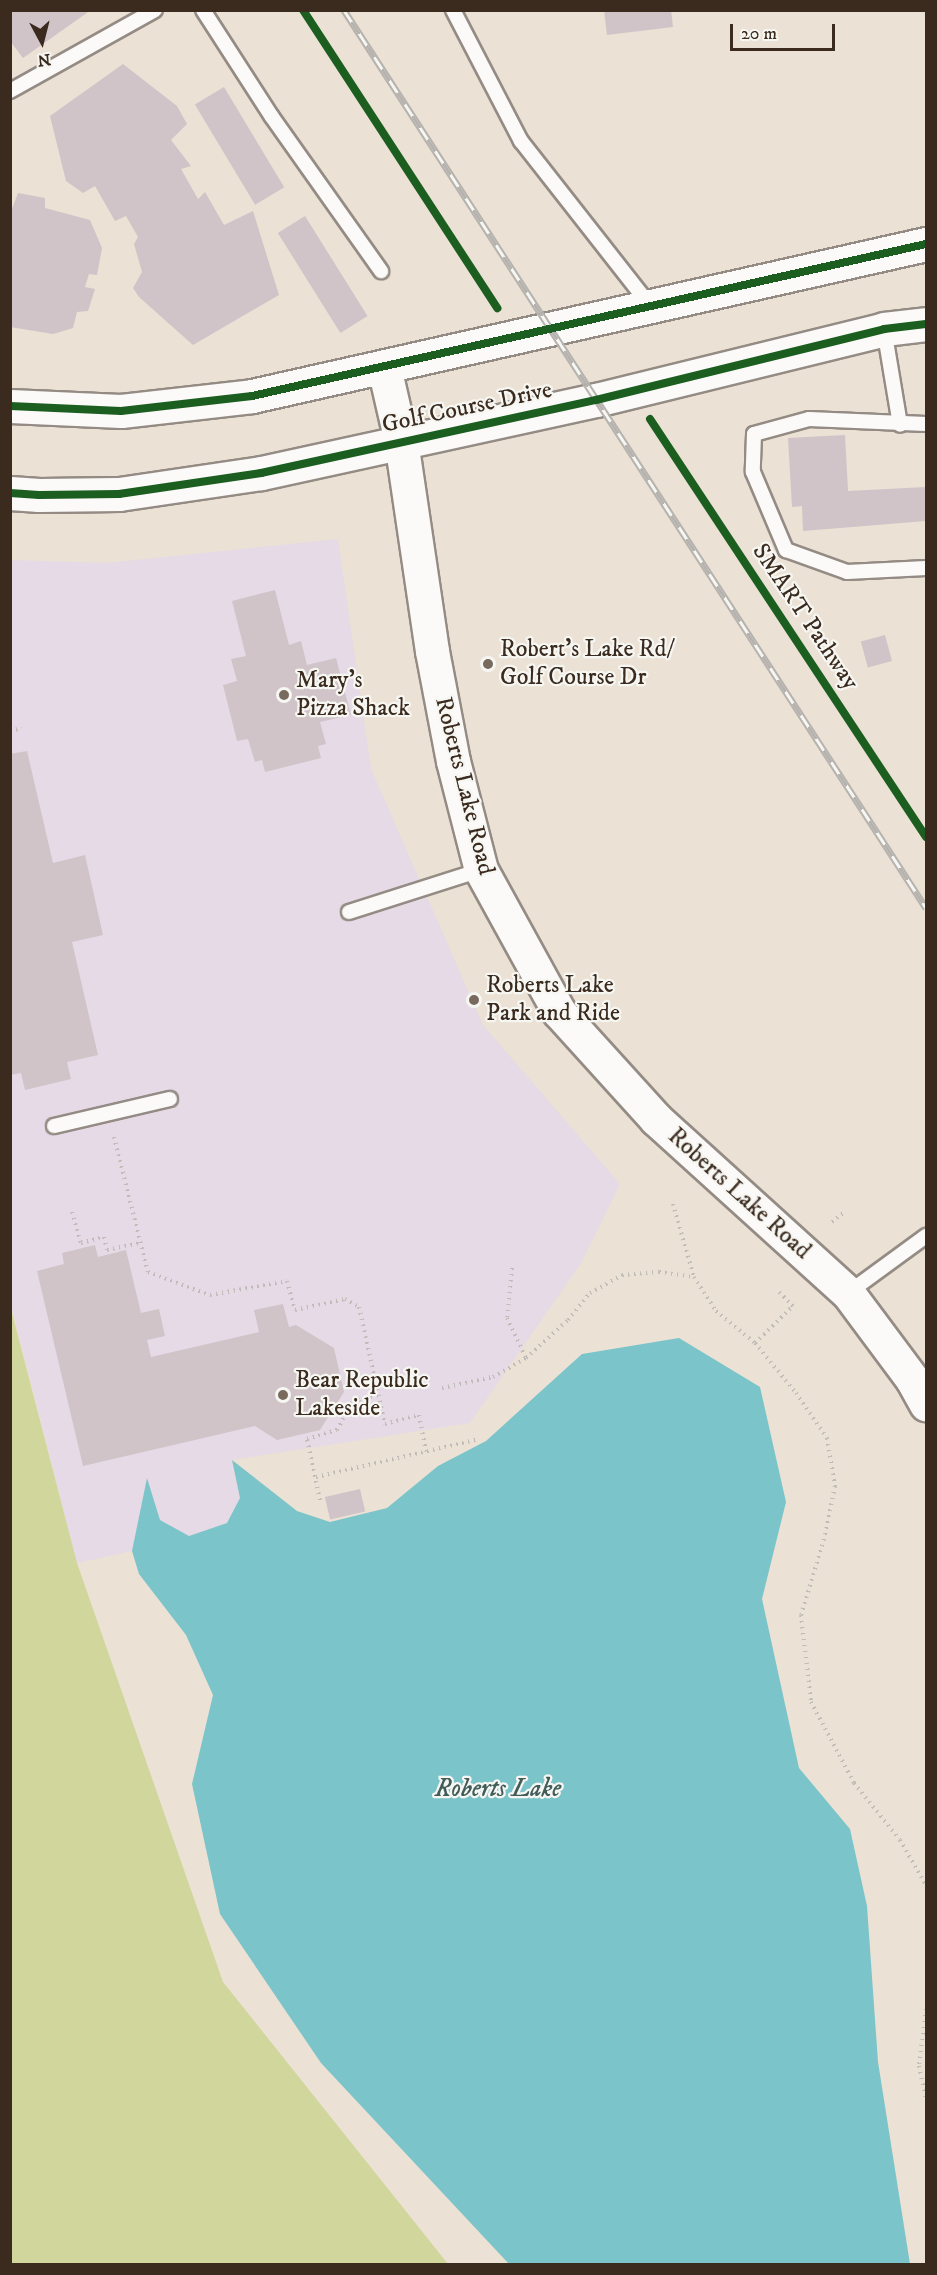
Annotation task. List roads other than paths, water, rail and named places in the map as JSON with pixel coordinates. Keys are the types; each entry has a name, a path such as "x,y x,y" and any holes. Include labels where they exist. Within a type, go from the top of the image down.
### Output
{"street":[{"path":"10,406 121,411 252,396 649,304 927,244"},
{"name":"Golf Course Drive","path":"10,493 119,494 261,473 401,441 468,430 885,329 927,324"},
{"name":"Roberts Lake Road","path":"384,367 401,441 432,651 453,761 481,870 559,1012 656,1119 848,1293 912,1379 927,1404"}],"lane":[{"path":"10,91 155,10"},
{"path":"203,10 272,117 381,271"},
{"path":"453,10 521,141 649,304"},
{"path":"885,329 900,425"},
{"path":"927,424 900,425 809,419 754,434 753,472 786,550 848,572 927,568"},
{"path":"349,912 481,870"},
{"path":"54,1126 170,1099"},
{"path":"848,1293 927,1236"}],"water":[{"name":"Roberts Lake","path":"679,1338 760,1387 786,1502 762,1599 799,1768 850,1829 867,1906 878,2062 910,2264 509,2264 321,2063 220,1914 192,1784 213,1695 186,1635 139,1574 132,1551 147,1478 160,1520 189,1536 227,1523 240,1498 232,1460 297,1511 330,1522 387,1508 438,1466 486,1441 582,1354"}],"railway":[{"path":"344,10 926,908"}],"place":[{"name":"Robert's Lake Rd/ Golf Course Dr","path":"488,664"},
{"name":"Mary's Pizza Shack","path":"284,695"},
{"name":"Roberts Lake Park and Ride","path":"474,1000"},
{"name":"Bear Republic Lakeside","path":"283,1395"}]}
